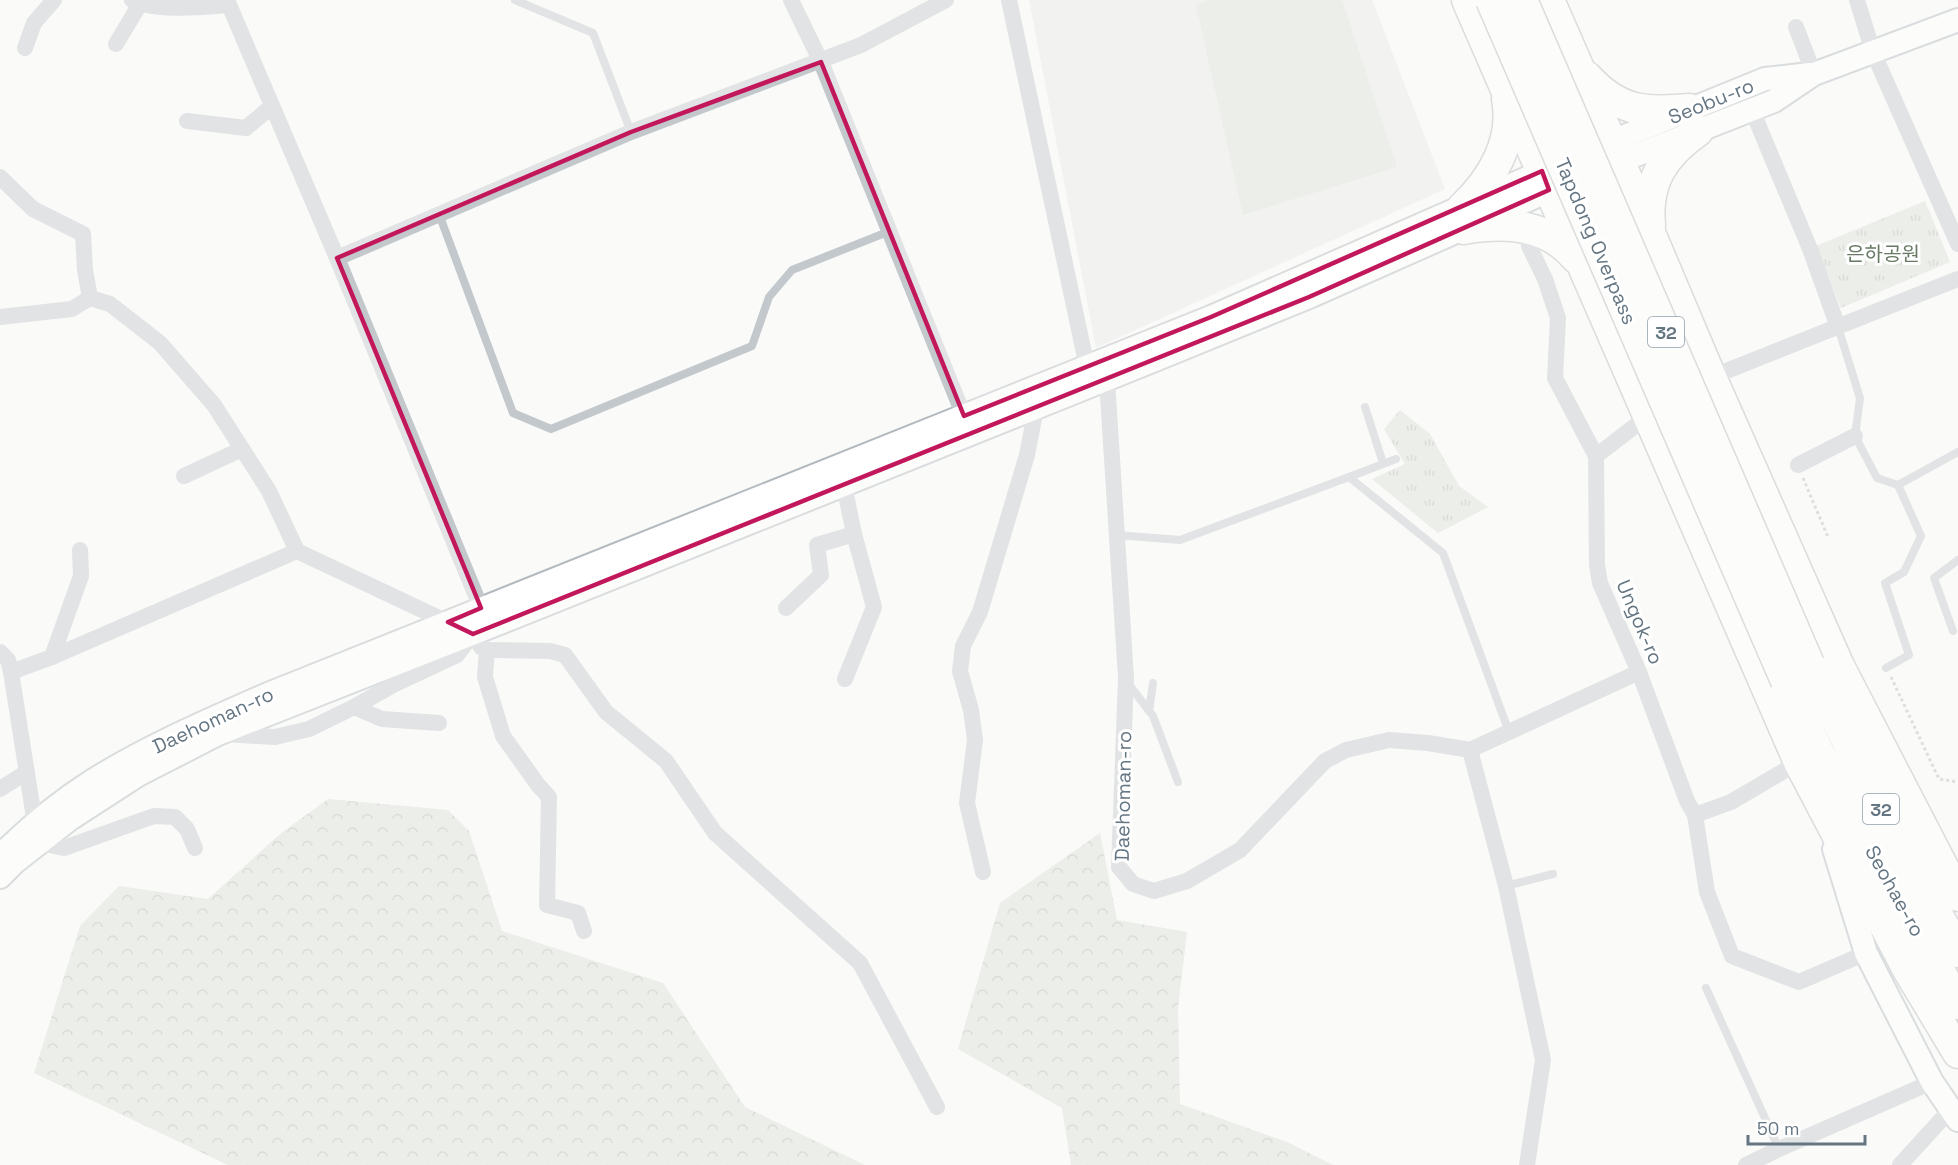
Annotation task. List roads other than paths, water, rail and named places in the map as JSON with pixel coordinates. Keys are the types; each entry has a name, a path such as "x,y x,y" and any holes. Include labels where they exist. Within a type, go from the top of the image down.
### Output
{"highway":[{"path":"1467,0 1799,762 1908,970 1958,1053"},
{"name":"Tapdong Overpass","path":"1491,0 1798,672"},
{"name":"Tapdong Overpass","path":"1522,0 1798,672"},
{"path":"1549,0 1616,151 1711,377 1839,666 1958,896"},
{"path":"1577,63 1585,76 1605,95 1629,108 1694,120 1664,161 1654,181 1649,204 1650,234"},
{"path":"1504,85 1509,111 1504,147 1488,179 1463,218 1541,231 1562,244 1576,259 1589,280"},
{"name":"Seohae-ro","path":"1798,672 1888,824 1958,952"},
{"name":"Seohae-ro","path":"1798,672 1818,751 1958,1004"}],"main road":[{"name":"Seobu-ro","path":"1694,120 1752,110 1774,101 1814,74 1958,20"},
{"name":"Seobu-ro","path":"1463,218 1545,181 1694,120 1765,79 1814,74"},
{"path":"480,644 844,485 1087,367 1463,218"},
{"path":"968,425 1036,408 1309,297 1463,218"},
{"name":"Daehoman-ro","path":"0,877 37,834 92,781 169,738 268,693 481,608 968,425"},
{"name":"Daehoman-ro","path":"0,856 37,834 70,819 138,775 218,734 480,644"},
{"path":"1817,796 1866,953 1932,1082 1954,1115"}],"street":[{"path":"25,48 34,23 54,0"},
{"path":"791,0 821,62 968,425"},
{"path":"337,258 632,132 821,62 861,45 946,0"},
{"path":"1009,0 1087,367"},
{"path":"1857,0 1873,52 1958,244"},
{"path":"117,44 136,2 189,8 228,3 337,258 481,608"},
{"path":"1796,27 1814,74"},
{"path":"187,121 246,128 271,107"},
{"path":"1752,110 1810,249 1838,327"},
{"path":"0,177 33,209 82,234 90,298"},
{"name":"Ungok-ro","path":"1527,227 1529,246 1545,279 1558,318 1556,378 1596,456 1597,565 1600,583 1639,672 1695,815 1707,892 1732,956 1799,982 1866,953"},
{"path":"1711,377 1958,279"},
{"path":"0,317 72,309 90,298 111,304 160,343 214,405 269,491 297,550 52,657 10,672"},
{"name":"Daehoman-ro","path":"1107,380 1126,681 1119,867 1133,884 1154,891 1186,881 1240,850 1324,761 1346,750 1389,740 1428,743 1470,750"},
{"path":"983,872 967,802 975,740 971,710 960,671 963,646 980,612 1027,455 1036,408"},
{"path":"1596,456 1648,416"},
{"path":"1798,465 1855,436"},
{"path":"184,476 242,449"},
{"path":"844,485 854,534 874,607 845,680"},
{"path":"786,608 821,575 817,545 854,534"},
{"path":"52,657 81,576 80,550"},
{"name":"Daehoman-ro","path":"297,550 448,622 480,644 550,651 565,656 606,712 666,761 715,833 860,963 938,1107"},
{"path":"480,644 485,678 503,736 549,797 547,905 578,913 584,932"},
{"name":"Daehoman-ro","path":"218,734 275,737 309,729 393,685 480,644"},
{"path":"0,652 8,660 37,834 64,848 154,816 176,817 187,829 195,848"},
{"path":"1527,1165 1543,1060 1506,886 1470,750 1639,672"},
{"path":"354,707 382,719 439,723"},
{"path":"1695,815 1731,802 1799,762"},
{"path":"0,789 27,771"},
{"path":"1746,1165 1932,1082"},
{"path":"1900,1165 1954,1115"}],"lane":[{"path":"515,0 593,33 632,132"},
{"path":"439,214 513,413 551,429 752,346 769,297 792,270 890,231"},
{"path":"1838,327 1860,398 1855,436 1877,478 1898,485 1958,452"},
{"path":"1365,407 1383,464"},
{"path":"1116,535 1180,540 1396,459"},
{"path":"1349,477 1443,552 1509,732"},
{"path":"1886,668 1909,655 1885,583 1904,572 1921,536 1898,485"},
{"path":"1953,631 1934,578 1958,560"},
{"path":"1126,681 1149,711 1178,782"},
{"path":"1149,711 1153,683"},
{"path":"1506,886 1552,874"},
{"path":"1706,988 1779,1149"}],"park label":[{"name":"은하공원","path":"1883,254"}]}
